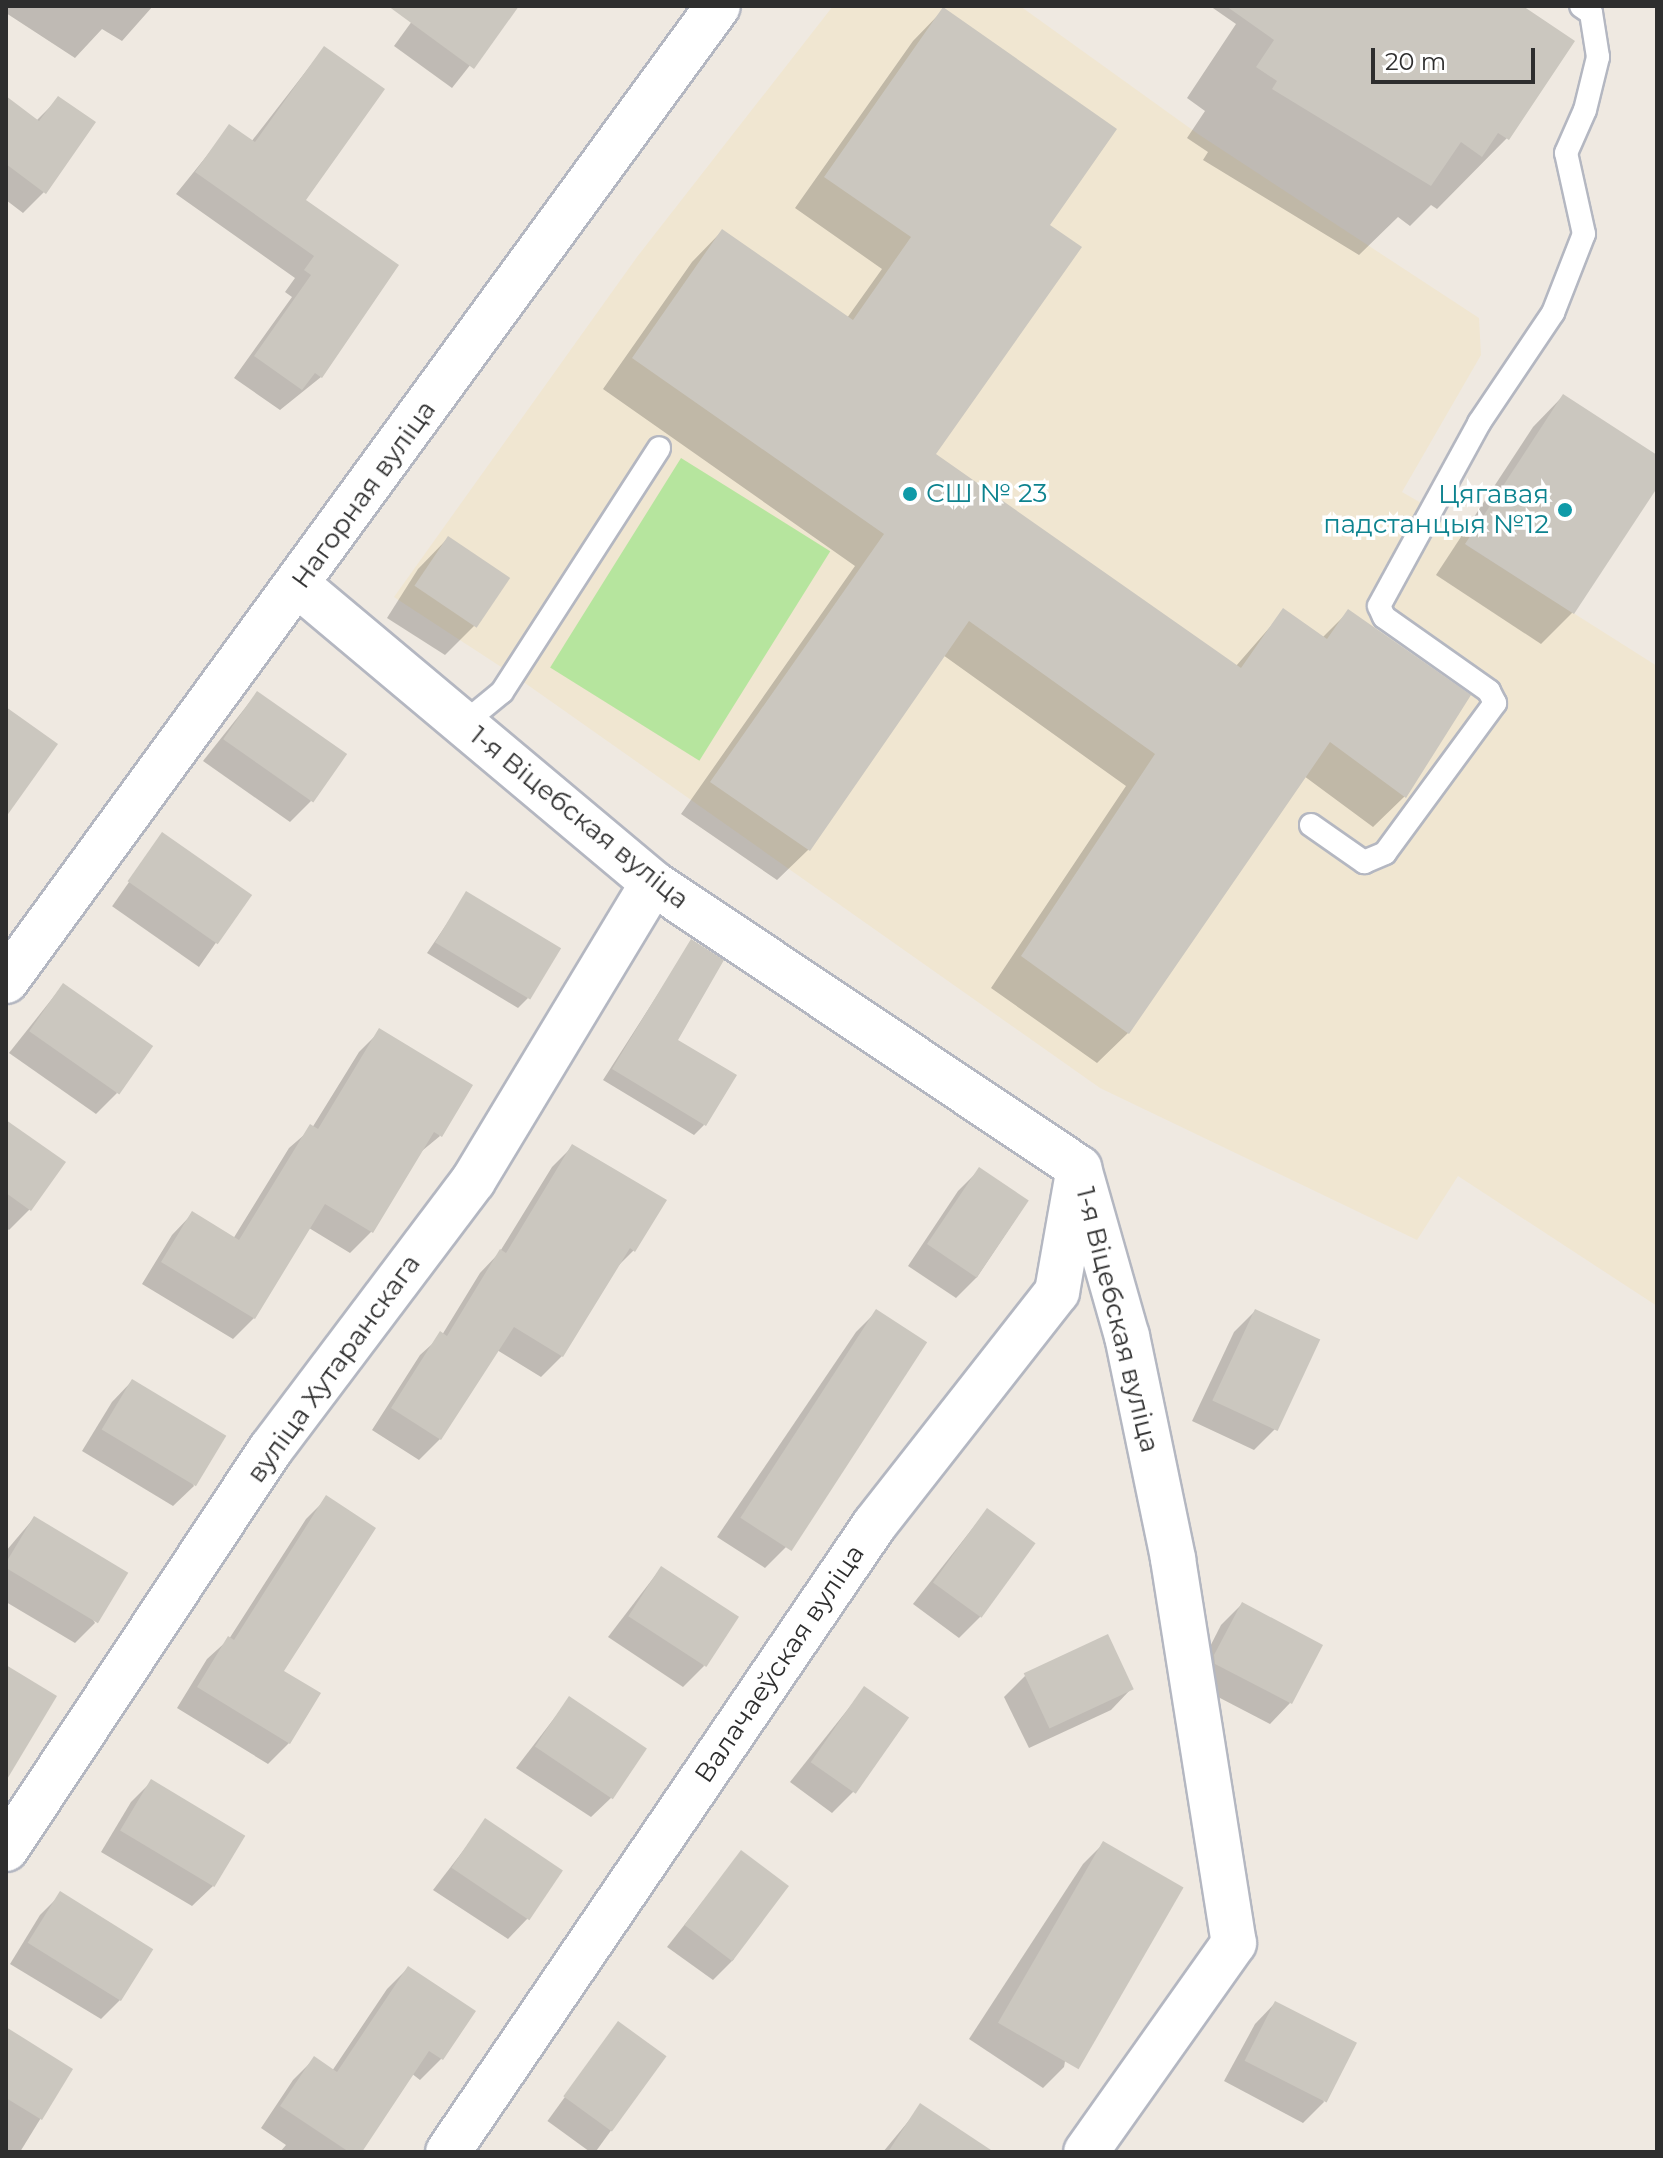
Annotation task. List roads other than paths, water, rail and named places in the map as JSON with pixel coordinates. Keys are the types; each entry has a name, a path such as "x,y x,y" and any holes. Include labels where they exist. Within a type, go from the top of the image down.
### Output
{"street":[{"name":"Нагорная вуліца","path":"6,981 150,779 299,586 718,6"},
{"name":"1-я Віцебская вуліца","path":"299,586 653,883 1079,1168 1127,1336 1173,1559 1234,1943 1086,2152"},
{"name":"вуліца Хутаранскага","path":"6,1849 271,1449 473,1181 653,883"},
{"name":"Валачаеўская вуліца","path":"448,2152 875,1524 1057,1292 1079,1168"}],"lane":[{"path":"1311,825 1364,862 1385,853 1495,703 1489,691 1384,617 1379,606 1479,423 1553,313 1584,234 1566,153 1585,110 1598,57 1591,13 1581,6"},
{"path":"463,724 502,692 659,448"}],"place":[{"name":"СШ № 23","path":"910,494"},
{"name":"Цягавая падстанцыя №12","path":"1565,510"}]}
